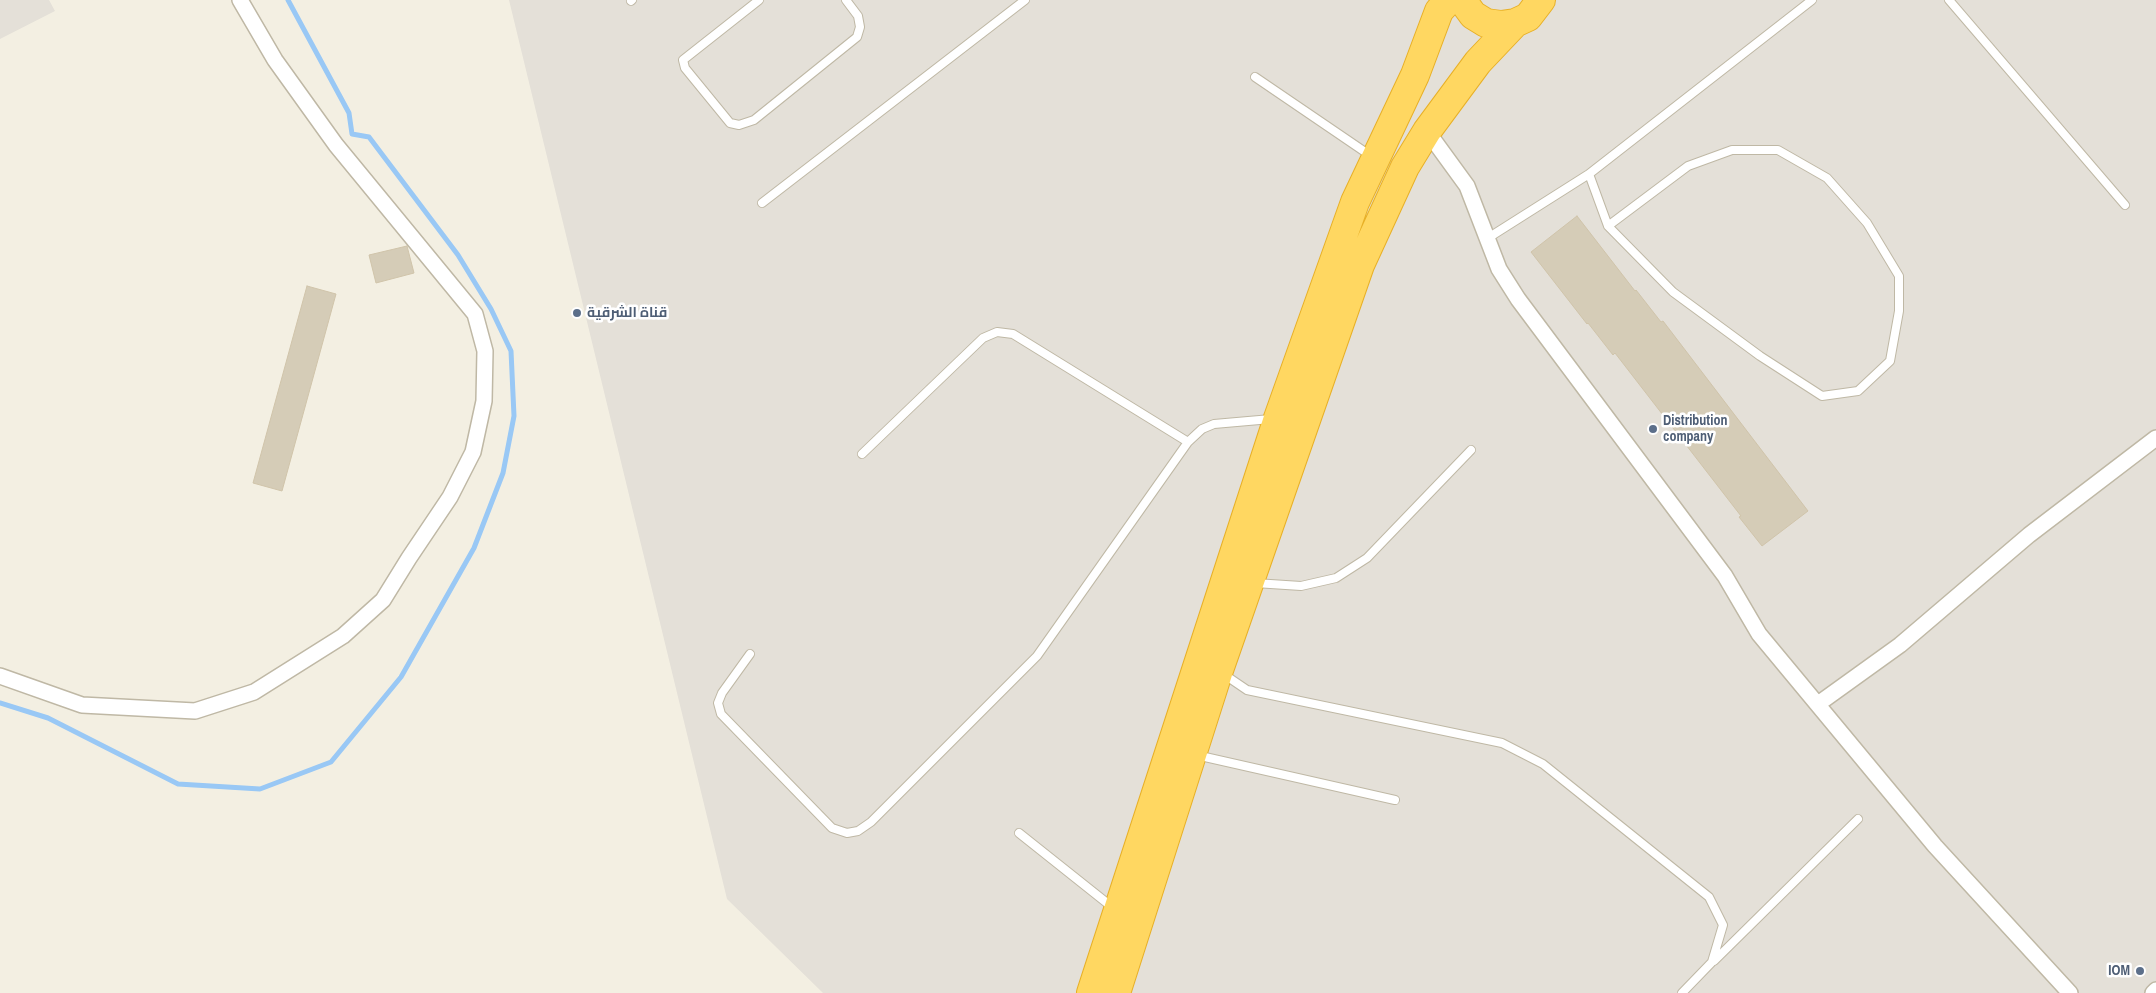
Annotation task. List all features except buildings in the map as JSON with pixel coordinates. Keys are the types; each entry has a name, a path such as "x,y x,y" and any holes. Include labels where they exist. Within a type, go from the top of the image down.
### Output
{"highway":[{"path":"1091,993 1278,418 1355,202 1377,160 1415,75 1439,11 1449,0"},
{"path":"1462,0 1473,15 1486,23 1500,25 1515,23 1528,17 1542,0"},
{"path":"1116,993 1248,582 1360,265 1405,167 1427,130 1478,62 1515,23"}],"street":[{"path":"0,676 82,705 195,711 254,692 343,636 383,600 450,497 473,452 484,401 485,351 475,314 336,145 275,60 240,0"},
{"path":"1427,130 1467,186 1499,269 1518,299 1725,576 1759,634 1935,846 2070,993"},
{"path":"1818,704 1900,645 2029,535 2156,438"}],"lane":[{"path":"759,0 683,60 684,68 730,123 739,125 754,120 857,37 860,27 858,16 846,0"},
{"path":"762,203 1025,0"},
{"path":"1488,238 1589,174 1812,0"},
{"path":"1949,0 2125,205"},
{"path":"1255,77 1377,160"},
{"path":"1589,174 1608,226 1673,292 1760,356 1822,396 1858,391 1890,361 1899,311 1899,276 1867,223 1826,178 1778,150 1732,150 1688,166 1608,226"},
{"path":"862,454 983,338 997,332 1012,334 1188,442"},
{"path":"750,654 722,693 718,703 721,714 832,828 847,833 858,831 871,822 1037,656 1188,442 1202,429 1214,424 1278,418"},
{"path":"1248,582 1301,586 1336,578 1367,558 1471,450"},
{"path":"1219,670 1247,690 1502,743 1543,764 1709,898 1723,925 1712,962"},
{"path":"1192,754 1395,800"},
{"path":"1682,993 1858,819"},
{"path":"1019,833 1118,912"}],"shaded area":[{"path":"0,0 49,0 55,11 0,39"},
{"path":"509,0 2156,0 2156,993 823,993 727,899"}],"waterway":[{"path":"0,703 48,718 178,784 260,789 331,762 401,677 474,548 503,473 514,416 511,351 491,309 458,255 369,137 352,134 349,113 288,0"}],"place":[{"name":"قناة الشرقية","path":"577,313"},
{"name":"Distribution company","path":"1653,429"},
{"name":"IOM","path":"2140,971"}]}
